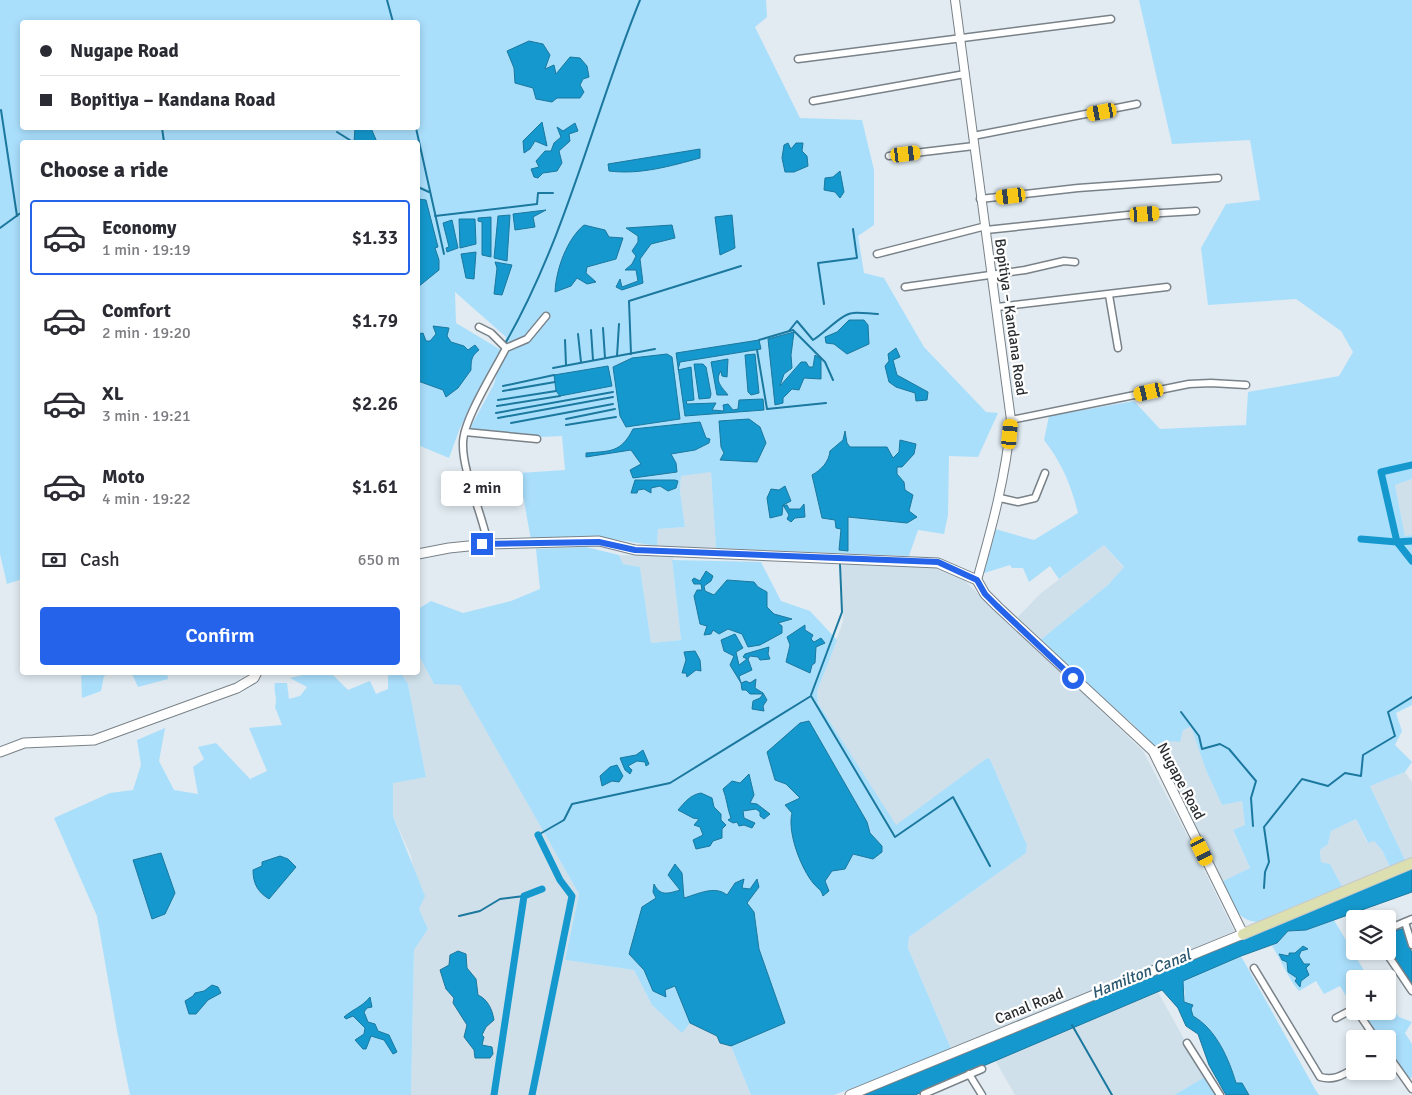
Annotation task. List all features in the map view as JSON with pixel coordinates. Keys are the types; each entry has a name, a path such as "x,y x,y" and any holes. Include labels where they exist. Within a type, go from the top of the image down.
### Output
{"main road":[{"path":"420,554 488,544 599,542 635,550 938,562 977,580"},
{"name":"Nugape Road","path":"977,580 985,594 997,606 1153,750 1243,934"},
{"path":"0,752 24,743 94,740 237,688 254,678 256,675"},
{"name":"Canal Road","path":"850,1095 1412,863"}],"street":[{"name":"Bopitiya – Kandana Road","path":"955,0 980,199 986,228 1011,420 1007,462 1000,498 977,580"},
{"path":"798,59 1111,20"},
{"path":"813,101 965,74"},
{"path":"973,136 1137,104"},
{"path":"889,156 974,146"},
{"path":"980,199 1078,188 1218,178"},
{"path":"877,254 986,228 1196,211"},
{"path":"904,287 992,273 1025,270 1064,261 1075,262"},
{"path":"997,307 1167,287"},
{"path":"1109,295 1118,348"},
{"path":"488,544 462,441 506,348 527,340 546,316"},
{"path":"479,327 491,333 506,348"},
{"path":"1011,420 1189,384 1246,385"},
{"path":"465,432 538,439"},
{"path":"1000,498 1018,502 1035,498 1045,473"},
{"path":"1396,926 1412,919"},
{"path":"1405,922 1412,946"},
{"path":"1391,960 1412,991"},
{"path":"1254,968 1320,1077 1328,1080 1346,1073"},
{"path":"1336,1018 1346,1014"},
{"path":"1187,1043 1220,1095"},
{"path":"1396,1066 1412,1089"},
{"path":"924,1094 982,1069"},
{"path":"969,1074 982,1095"}],"shaded area":[{"path":"0,0 766,0 767,17 755,27 800,118 862,120 874,170 874,225 858,236 864,273 884,278 924,347 986,412 998,413 978,457 949,456 948,515 944,534 918,530 909,556 716,548 711,472 681,476 680,491 685,527 658,529 657,546 606,538 531,540 519,473 565,470 562,436 541,437 469,430 494,384 506,337 455,292 456,323 501,350 460,428 449,458 420,446 420,140 20,140 20,580 7,584 0,554"},
{"path":"1139,0 1412,0 1412,479 1395,485 1405,536 1412,535 1412,705 1396,713 1402,731 1395,745 1412,762 1405,772 1370,786 1405,860 1390,867 1382,850 1374,841 1368,843 1356,819 1331,831 1328,844 1320,850 1321,862 1330,864 1343,888 1331,891 1259,922 1251,921 1239,914 1231,903 1221,882 1250,868 1233,830 1245,825 1242,801 1222,805 1206,770 1191,727 1183,730 1180,742 1168,741 1160,756 1135,726 1038,642 1109,584 1124,567 1104,545 1059,579 1050,566 1029,582 1023,568 1012,568 1010,565 981,574 995,529 1034,540 1078,513 1065,475 1056,457 1044,440 1049,416 1134,401 1160,429 1246,425 1248,392 1339,376 1353,352 1341,331 1296,299 1208,305 1201,248 1226,204 1260,200 1250,140 1172,144"},
{"path":"711,471 716,548 657,546 658,529 685,527 680,491 681,476"},
{"path":"1412,479 1412,535 1405,536 1395,485"},
{"path":"1104,545 1124,568 1109,584 1038,642 1016,619 1040,594"},
{"path":"586,547 619,555 623,564 640,567 651,643 681,640 672,560 761,562 781,601 810,611 837,640 817,691 818,703 896,825 987,758 990,759 1027,845 1026,853 909,937 908,948 952,1051 834,1095 751,1095 731,1046 785,1023 759,949 754,912 747,903 759,887 751,889 742,888 743,879 735,883 727,895 684,898 684,887 668,894 660,891 654,885 656,898 629,954 644,970 653,991 665,997 665,990 675,986 690,1023 682,1033 652,1005 634,970 565,960 579,894 460,685 434,684 420,658 420,608 431,601 463,613 511,601 540,589 536,549"},
{"path":"619,555 674,557 672,561 681,640 651,643 640,567 623,564"},
{"path":"843,564 926,564 964,580 1143,751 1234,931 952,1051 908,948 909,937 1026,853 1027,845 990,759 987,758 896,826 894,823 818,703 817,691 843,622 841,568"},
{"path":"420,658 434,684 460,684 579,894 565,960 634,970 652,1005 682,1032 690,1023 717,1036 720,1043 731,1046 751,1095 411,1095 414,950 428,929 419,909 411,856 393,816 393,782 426,777 408,684 402,675 420,675"},
{"path":"81,675 107,675 104,676 101,691 82,698"},
{"path":"131,675 167,675 168,679 138,687"},
{"path":"303,675 333,675 348,690 370,681 376,694 388,689 388,675 402,675 408,684 426,777 393,783 393,816 425,896 419,909 428,929 414,950 411,1095 130,1095 97,916 54,818 110,793 133,790 141,765 137,740 165,728 159,761 174,790 198,794 193,767 204,759 198,747 216,743 250,779 267,771 249,728 282,725 275,707 275,683 287,683 289,699 300,696 307,687 290,678","holes":["161,853 165,914 152,919 133,860"]},
{"path":"1191,727 1206,770 1222,805 1242,801 1245,825 1233,831 1250,868 1221,882 1160,756 1168,741 1174,740 1183,730"},
{"path":"1405,772 1412,782 1412,858 1405,860 1370,786"},
{"path":"1356,819 1367,843 1374,841 1382,850 1390,867 1343,888 1330,864 1321,862 1320,850 1328,844 1331,831"},
{"path":"1334,920 1346,940 1346,960 1358,960 1364,970 1346,970 1346,996 1340,986 1324,994 1316,981 1299,991 1291,980 1272,946 1288,931 1306,930"},
{"path":"1241,956 1319,1095 1249,1095 1242,1083 1236,1084 1230,1065 1215,1037 1193,1016 1191,1009 1184,1002 1185,993 1182,981"},
{"path":"1158,992 1205,1077 1174,1095 1015,1095 995,1060"},
{"path":"1396,1013 1399,1017 1412,1022 1405,1033 1412,1044 1412,1077 1409,1079 1396,1061 1396,1030 1374,1030 1367,1020 1396,1020"},
{"path":"1205,1077 1216,1095 1174,1095"}],"water":[{"path":"529,41 543,44 550,55 545,69 554,65 556,74 570,57 580,58 587,66 589,77 583,79 580,85 584,92 580,98 557,98 552,102 536,99 533,88 515,83 514,68 507,51"},
{"path":"542,122 547,146 535,141 530,149 524,153 523,141"},
{"path":"575,123 578,131 569,134 570,141 559,151 562,163 557,171 543,173 538,178 534,177 531,169 539,167 536,161 545,151 551,151 554,143 561,137 557,127 563,131"},
{"path":"355,130 372,130 376,140 354,140"},
{"path":"788,143 791,149 796,143 803,143 802,151 807,156 808,166 794,172 785,172 782,158 784,145"},
{"path":"700,149 700,158 678,164 644,171 609,171 608,164"},
{"path":"840,171 844,192 840,198 835,192 824,190 825,178 833,177"},
{"path":"420,199 426,200 438,247 435,248 439,260 439,270 420,285"},
{"path":"546,210 533,217 535,227 515,230 513,214"},
{"path":"510,215 507,261 494,258 498,216"},
{"path":"732,215 735,248 720,255 715,217"},
{"path":"491,217 491,257 482,255 482,222 478,221 478,218"},
{"path":"459,219 475,219 476,244 460,248"},
{"path":"452,220 458,248 447,252 446,248 449,247 443,223"},
{"path":"584,225 605,230 609,237 623,238 616,259 587,267 586,273 596,282 587,284 577,278 571,286 555,292 560,264 572,238"},
{"path":"672,225 675,238 651,244 640,259 643,283 622,290 616,287 620,279 622,287 638,281 636,270 625,270 632,264 636,256 632,251 638,242 638,236 626,228"},
{"path":"476,252 474,279 466,278 461,254"},
{"path":"495,262 512,265 502,295 494,294 497,268"},
{"path":"849,320 864,320 868,325 869,344 847,354 834,344 826,343 825,337 837,332"},
{"path":"433,326 449,328 447,336 451,342 464,346 468,350 475,345 479,350 472,359 471,370 458,388 446,397 443,390 420,382 420,334 423,333 426,341 430,341 436,334"},
{"path":"794,332 791,355 792,368 784,374 780,386 801,362 806,362 809,367 813,367 815,355 821,359 821,379 804,378 799,390 792,389 783,398 783,403 775,405 768,339"},
{"path":"759,340 761,349 680,362 678,369 676,353"},
{"path":"896,348 900,357 893,360 897,375 928,392 927,400 916,401 915,393 896,387 889,382 885,366 889,361 888,354"},
{"path":"667,354 672,357 680,419 626,427 620,416 613,367 632,358"},
{"path":"755,354 759,393 751,395 748,392 745,355"},
{"path":"728,359 727,377 722,376 721,371 718,378 728,395 717,395 711,362"},
{"path":"694,364 703,364 706,367 711,394 710,398 699,399"},
{"path":"608,366 612,386 560,396 556,391 554,375"},
{"path":"691,367 694,400 686,401 687,404 716,403 712,410 724,411 723,405 728,404 733,410 738,409 739,400 763,399 764,410 685,416 678,370"},
{"path":"749,419 760,427 766,443 757,462 720,460 724,453 721,447 719,421"},
{"path":"700,422 706,438 710,439 709,443 695,450 671,454 676,463 677,472 633,478 630,470 641,464 631,450 586,457 586,453 608,451 619,447 629,437 633,429"},
{"path":"845,431 847,443 850,447 887,447 893,458 899,452 900,440 916,444 914,454 902,467 897,467 897,474 904,482 905,490 913,495 909,511 917,517 907,523 848,517 848,551 839,550 841,529 836,528 835,520 822,518 812,475 824,465 830,451 843,440"},
{"path":"635,480 678,481 676,488 668,491 660,486 651,488 651,493 644,489 638,490 637,493 631,493"},
{"path":"785,486 791,501 783,505 782,515 770,518 767,498 771,489 779,490"},
{"path":"804,504 805,517 795,518 791,522 787,519 789,515 783,505 787,505 789,509 800,509"},
{"path":"706,571 713,576 711,581 704,586 705,591 714,595 727,580 754,582 758,587 767,592 767,607 774,614 792,619 778,623 782,626 782,633 760,645 748,647 742,634 728,629 719,634 713,630 711,634 704,635 707,626 700,624 694,596 697,590 702,590 701,584 694,584 692,580 694,578 700,581"},
{"path":"805,625 805,630 813,635 811,639 814,642 821,638 825,643 816,647 815,663 812,665 810,673 786,662 790,645 787,637"},
{"path":"735,634 743,648 736,652 739,665 747,659 743,657 745,654 769,647 768,654 770,659 760,660 758,657 750,656 748,659 752,670 739,676 741,683 730,665 734,656 724,651 721,640"},
{"path":"695,651 700,660 701,671 696,670 687,677 686,673 682,673 686,660 684,652"},
{"path":"756,679 755,688 763,693 767,700 763,706 764,711 752,709 753,701 760,698 763,694 750,694 746,690 742,690 741,683 746,681 750,683"},
{"path":"809,721 867,822 870,833 882,846 882,852 873,859 853,854 845,869 832,871 825,881 829,891 823,896 804,869 793,840 792,813 785,805 800,798 786,784 775,780 767,752 800,723"},
{"path":"643,750 649,764 646,766 645,762 637,761 628,766 632,770 630,774 625,770 620,758 636,755"},
{"path":"617,765 623,776 619,782 612,781 602,786 600,776 610,767"},
{"path":"749,774 754,795 750,803 757,804 770,814 764,819 756,809 743,811 744,818 755,823 752,828 744,825 739,826 737,822 733,823 728,820 731,818 723,789 732,781 740,783"},
{"path":"701,793 712,798 714,807 721,814 721,820 726,825 722,829 722,838 713,841 710,846 696,849 693,840 703,835 700,827 694,825 699,819 678,810 691,797"},
{"path":"161,853 175,893 165,914 152,919 133,860"},
{"path":"280,856 288,859 296,867 269,899 257,887 253,870 262,866 262,862"},
{"path":"675,864 682,873 684,898 712,890 727,895 735,883 744,879 742,888 750,889 757,879 759,887 747,903 754,912 759,949 785,1023 731,1046 720,1043 717,1036 690,1023 675,986 665,990 666,997 653,991 644,970 629,954 642,907 656,898 653,892 654,884 659,891 664,893 680,890 668,875"},
{"path":"1412,868 1412,892 1362,910 1346,910 1346,916 1306,930 1288,931 1277,943 1183,981 1184,1002 1193,1005 1191,1009 1193,1016 1215,1037 1230,1064 1236,1083 1242,1083 1249,1095 1226,1095 1209,1065 1198,1034 1186,1026 1178,1008 1162,990 915,1095 861,1095"},
{"path":"1405,928 1412,954 1412,983 1396,959 1396,931"},
{"path":"1303,946 1308,949 1301,951 1299,956 1304,964 1310,964 1306,968 1309,975 1301,981 1300,987 1295,981 1297,978 1288,972 1287,962 1282,960 1279,954 1289,956 1289,953 1295,953"},
{"path":"458,951 466,954 467,968 476,979 478,995 489,1004 492,1012 494,1020 486,1027 482,1035 484,1037 482,1045 492,1047 493,1054 490,1058 475,1058 474,1050 464,1037 467,1025 453,1003 454,998 446,989 440,970 449,965 450,955"},
{"path":"212,985 218,987 221,993 208,1000 196,1014 189,1014 185,1001 195,993 204,991"},
{"path":"370,997 372,1007 367,1008 364,1012 368,1022 375,1024 378,1031 389,1035 397,1052 393,1054 384,1040 371,1036 366,1049 363,1049 355,1040 364,1034 365,1028 353,1016 346,1019 344,1017"}],"waterway":[{"path":"387,0 392,20"},
{"path":"506,342 527,301 563,217 640,0"},
{"path":"1,110 17,216"},
{"path":"162,130 164,140"},
{"path":"416,130 419,140"},
{"path":"337,132 350,140"},
{"path":"420,146 444,254"},
{"path":"420,188 429,192"},
{"path":"435,216 537,204 538,193 553,193"},
{"path":"0,228 20,213"},
{"path":"824,304 818,263 857,258 853,229"},
{"path":"631,354 629,301 741,266"},
{"path":"789,331 797,321 813,340 848,314 878,314"},
{"path":"617,356 619,324"},
{"path":"603,328 605,358"},
{"path":"591,330 593,360"},
{"path":"759,340 793,330 825,362 833,380"},
{"path":"578,334 581,362"},
{"path":"565,340 566,365"},
{"path":"553,368 655,349"},
{"path":"757,350 767,409 826,403"},
{"path":"503,386 554,375"},
{"path":"503,391 555,382"},
{"path":"498,400 556,391"},
{"path":"496,413 613,392"},
{"path":"497,406 560,396"},
{"path":"498,418 613,397"},
{"path":"511,423 613,404"},
{"path":"566,419 615,409"},
{"path":"566,425 616,417"},
{"path":"1412,465 1381,472 1397,542 1412,561"},
{"path":"1361,539 1397,542 1412,541"},
{"path":"811,695 842,612 840,564"},
{"path":"538,835 564,820 572,804 670,783 811,696 895,837 953,797 990,866"},
{"path":"1264,888 1265,872 1269,862 1264,827 1302,779 1328,786 1345,773 1361,776 1363,755 1395,736 1388,712 1412,697"},
{"path":"1181,712 1199,736 1202,749 1220,744 1229,749 1256,781 1251,798 1253,826"},
{"path":"532,1095 572,896 560,880 538,835"},
{"path":"494,1095 524,896 542,889"},
{"path":"459,916 480,911 500,899 524,896"},
{"path":"1072,1025 1112,1095"}],"route":[{"path":"482,544 599,542 635,550 938,562 977,580 985,594 1073,678"}],"water label":[{"name":"Hamilton Canal","path":"1141,974"}]}
